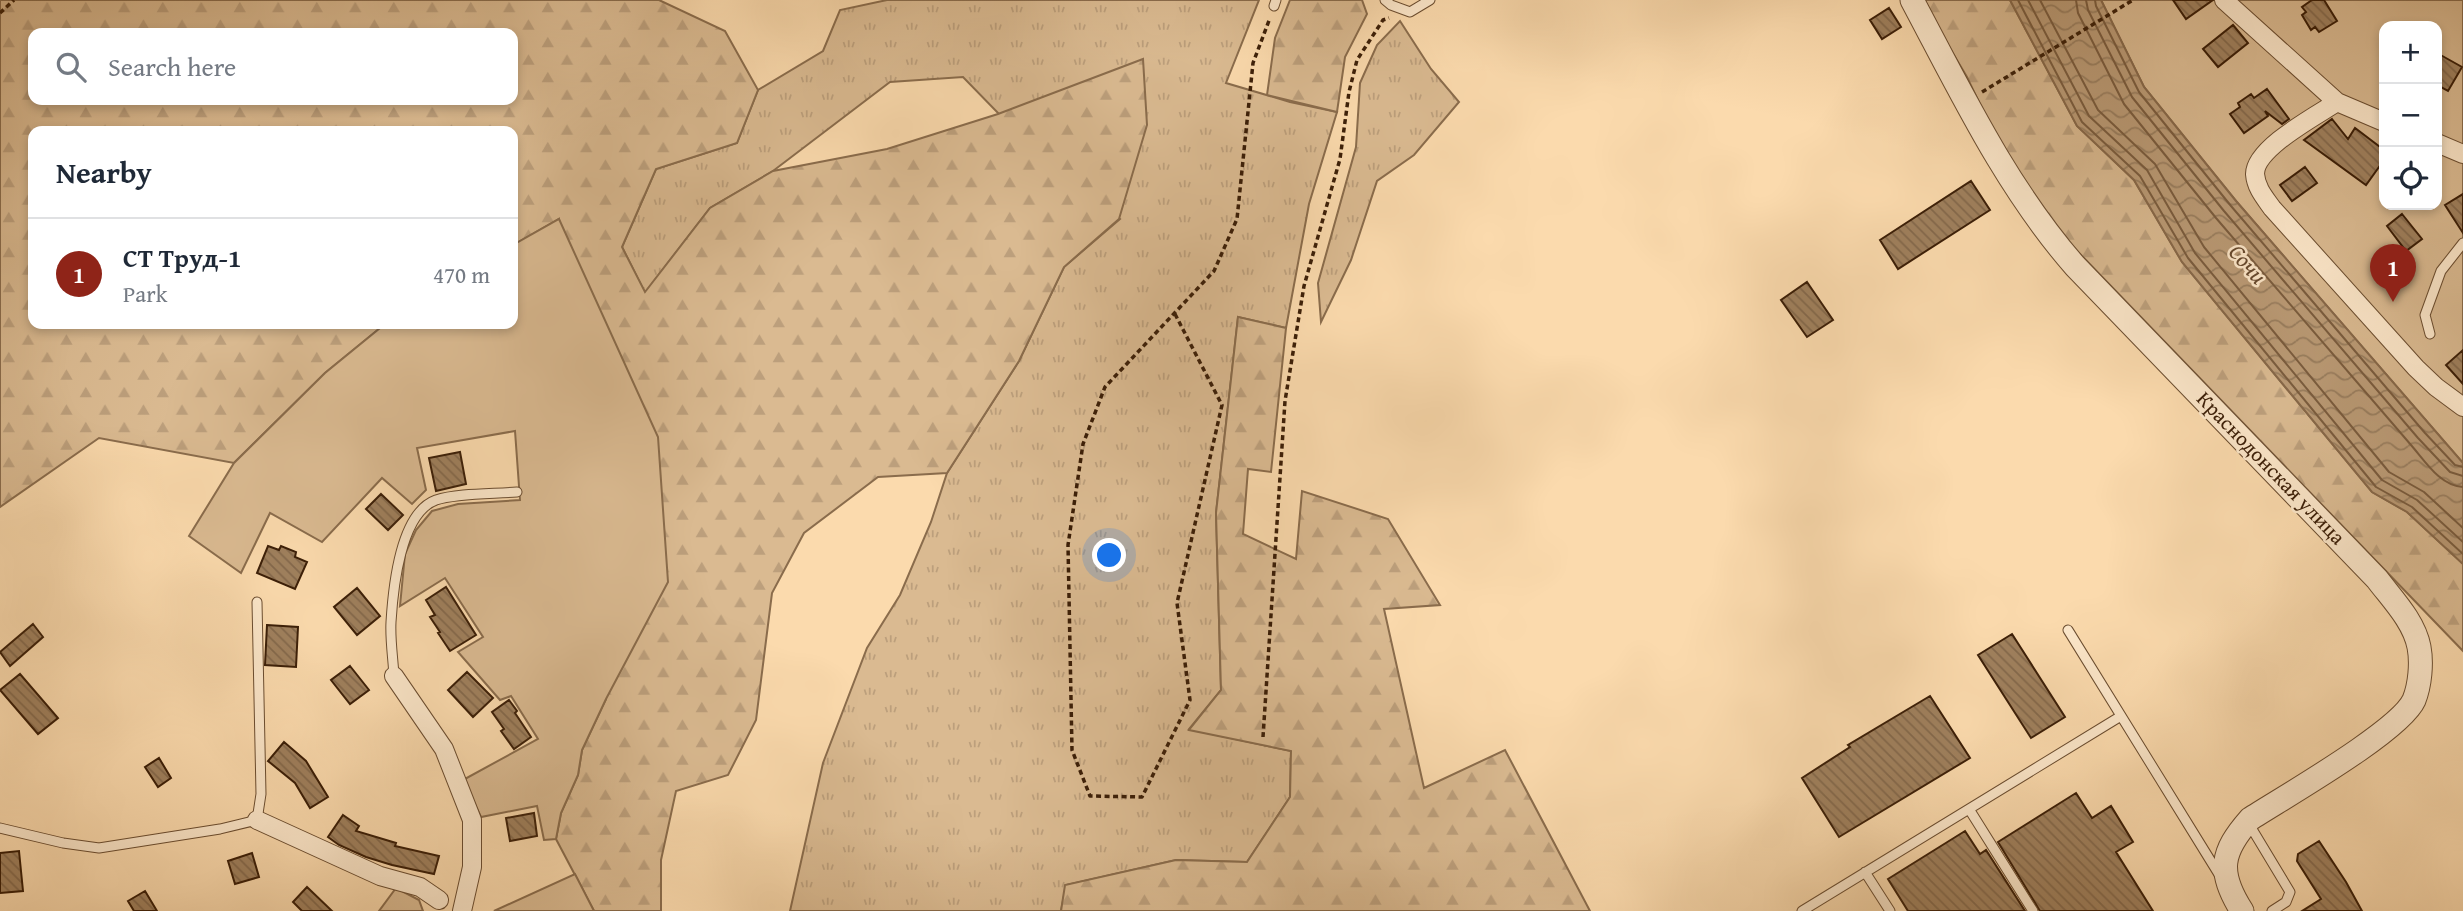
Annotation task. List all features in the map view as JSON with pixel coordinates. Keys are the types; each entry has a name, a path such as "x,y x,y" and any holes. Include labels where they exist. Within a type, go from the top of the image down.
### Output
{"street":[{"name":"Краснодонская улица","path":"1912,0 1986,138 2044,230 2377,579 2406,618 2418,646 2420,677 2413,701 2391,727 2248,822 2235,837 2225,859 2227,881 2239,906"},
{"path":"2224,0 2337,102 2379,120"},
{"path":"2337,102 2280,140 2264,154 2255,172 2259,191 2416,368 2463,407"},
{"path":"2442,145 2463,154"},
{"path":"257,820 380,876 420,887 438,906 451,893 464,903 472,867 472,821 444,749 394,676"}],"lane":[{"path":"1385,0 1410,12 1430,0"},
{"path":"2430,334 2426,315 2441,271 2463,243"},
{"path":"394,676 391,624 400,555 411,526 422,509 435,501 517,492"},
{"path":"0,828 63,843 99,848 220,829 257,820 261,794 257,602"},
{"path":"2068,630 2239,906"},
{"path":"1802,911 2122,716"},
{"path":"1969,809 2033,911"},
{"path":"2248,822 2290,892 2286,902 2272,911"},
{"path":"1865,872 1890,911"}],"path":[{"path":"0,13 14,0"},
{"path":"1976,96 2133,0"},
{"path":"1175,314 1222,405 1177,603 1190,700 1142,797 1090,796 1072,750 1068,545 1083,444 1105,387 1214,271 1237,219 1253,63 1275,3"},
{"path":"1263,737 1285,401 1304,286 1340,159 1349,92 1357,61 1382,20 1410,12"}],"green space":[{"path":"0,0 659,0 725,31 758,90 737,143 656,169 622,247 645,292 710,208 773,171 887,149 998,114 1143,59 1147,125 1119,219 1064,267 1019,361 947,473 878,477 804,533 772,593 756,720 728,775 676,791 661,860 661,911 594,911 556,839 561,813 578,775 582,750 606,699 559,219 518,242 518,126 28,126 28,329 379,329 325,373 234,463 99,438 0,507"},
{"path":"887,0 1259,0 1226,83 1290,102 1337,112 1309,204 1286,328 1238,317 1216,513 1221,690 1189,729 1291,751 1290,797 1247,862 1176,860 1066,885 1061,911 790,911 823,763 867,648 900,595 931,522 947,473 1019,361 1064,267 1120,219 999,114 963,77 890,82 773,171 710,208 645,293 622,247 656,169 737,143 758,90 823,51 840,10"},
{"path":"1290,0 1362,0 1367,14 1345,57 1337,112 1267,95 1275,38"},
{"path":"1921,0 2010,0 2077,126 2134,180 2182,262 2372,492 2407,512 2463,564 2463,651 2056,229 1993,132 1967,77"},
{"path":"2101,0 2463,0 2463,463 2236,201 2144,87"},
{"path":"1400,21 1431,69 1459,102 1414,155 1377,181 1351,260 1321,322 1318,283 1356,147 1360,83 1377,45"},
{"path":"559,219 658,437 668,582 582,750 578,775 561,813 556,839 544,840 537,806 481,817 463,780 538,739 511,696 500,700 458,652 483,637 445,578 400,606 405,554 416,530 432,511 458,504 520,500 515,431 417,448 426,490 412,504 382,478 322,542 270,513 241,573 189,536 234,463 325,373 379,329 518,329 518,242"},
{"path":"1238,317 1286,328 1271,472 1248,469 1243,534 1296,559 1302,491 1388,519 1440,605 1384,609 1424,788 1505,750 1590,911 1061,911 1065,885 1176,860 1247,862 1290,797 1291,751 1189,730 1221,690 1216,513"},
{"path":"575,874 594,911 494,911"},
{"path":"396,888 419,900 423,911 379,911"}],"water":[{"name":"Сочи","path":"2010,0 2101,0 2144,87 2236,201 2463,463 2463,564 2407,512 2372,492 2182,262 2134,180 2077,126"}],"building":[{"path":"2173,0 2213,0 2186,19"},
{"path":"2312,0 2324,0 2337,21 2319,32 2315,27 2311,30 2302,15 2306,12 2302,7"},
{"path":"1889,8 1901,27 1882,39 1870,20"},
{"path":"2233,25 2248,43 2218,67 2203,49"},
{"path":"2442,56 2462,67 2448,91 2442,88"},
{"path":"2267,89 2289,119 2282,124 2265,111 2268,116 2244,133 2230,114 2240,107 2238,103 2251,94 2254,98"},
{"path":"2332,119 2348,139 2355,128 2379,146 2379,167 2366,185 2304,140"},
{"path":"2305,167 2317,183 2292,201 2280,185"},
{"path":"1971,181 1990,210 1898,269 1880,240"},
{"path":"2463,194 2463,233 2445,205"},
{"path":"2402,214 2422,239 2406,251 2387,226"},
{"path":"1807,282 1833,320 1807,337 1781,300"},
{"path":"2463,350 2463,384 2446,365"},
{"path":"460,452 466,484 436,491 429,458"},
{"path":"381,494 403,515 388,530 366,509"},
{"path":"268,546 279,550 281,546 296,552 295,557 307,562 295,589 257,573"},
{"path":"446,587 476,635 450,651 430,617 435,615 426,600"},
{"path":"357,588 380,616 357,635 334,607"},
{"path":"33,624 43,637 10,666 0,652"},
{"path":"267,625 298,627 296,667 265,665"},
{"path":"2012,634 2065,717 2031,738 1978,655"},
{"path":"350,666 369,690 350,704 331,680"},
{"path":"467,672 493,698 473,717 448,690"},
{"path":"20,674 58,718 38,734 0,690"},
{"path":"1930,696 1970,758 1839,837 1802,778 1850,747 1848,745"},
{"path":"509,700 531,737 514,749 492,712"},
{"path":"284,742 306,761 328,797 310,808 295,783 268,761"},
{"path":"159,758 171,778 158,787 145,767"},
{"path":"2076,793 2092,818 2111,806 2133,842 2116,852 2153,911 2040,911 1998,842"},
{"path":"534,813 537,836 510,841 506,818"},
{"path":"343,815 359,826 356,831 396,843 395,846 439,856 434,874 392,865 339,845 328,837"},
{"path":"1965,831 1980,854 1986,850 2025,911 1908,911 1888,879"},
{"path":"2319,841 2362,911 2302,911 2321,899 2297,861 2298,854"},
{"path":"19,851 23,891 0,893 0,853"},
{"path":"252,853 259,877 235,884 228,861"},
{"path":"307,887 332,911 302,911 293,902"},
{"path":"145,891 157,911 134,911 128,901"}],"place":[{"name":"СТ Труд-1","path":"2393,302"}]}
